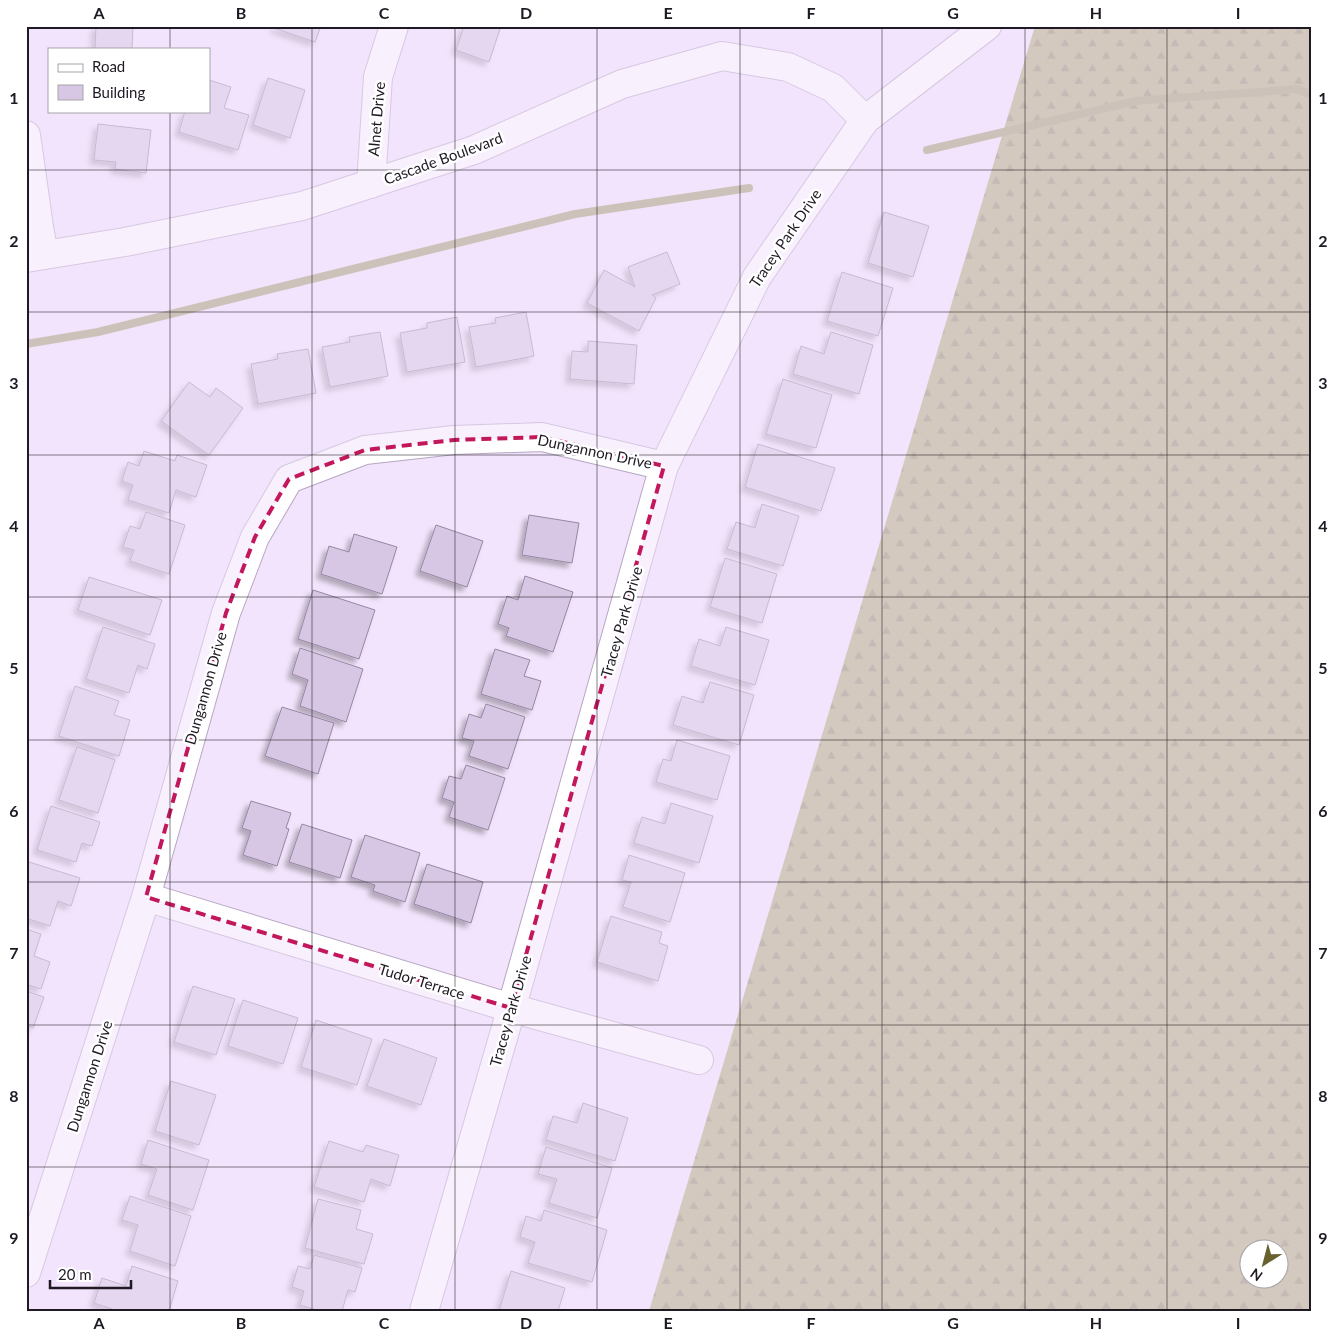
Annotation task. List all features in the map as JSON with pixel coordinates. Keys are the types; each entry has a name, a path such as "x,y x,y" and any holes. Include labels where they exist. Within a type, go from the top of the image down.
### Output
{"street":[{"name":"Alnet Drive","path":"371,184 378,77 394,26"},
{"name":"Tracey Park Drive","path":"424,1311 664,466 756,276 865,120 987,26"},
{"name":"Cascade Boulevard","path":"35,257 125,242 302,206 474,150 622,84 722,56 788,67 833,88 865,120"},
{"path":"26,135 39,227 35,257"},
{"name":"Dungannon Drive","path":"26,1273 146,897 226,613 255,537 289,479 365,450 464,439 542,437 664,466"},
{"name":"Tudor Terrace","path":"146,897 511,1008 699,1060"}],"highlighted area":[{"path":"542,437 664,466 511,1008 146,897 226,613 255,537 289,479 365,450 454,440"}],"green space":[{"path":"1035,26 1311,26 1311,1311 649,1311"}],"building":[{"path":"96,26 133,26 132,48 95,48"},
{"path":"275,26 321,26 315,42 274,28"},
{"path":"464,26 501,26 489,62 456,50"},
{"path":"268,78 305,90 290,138 253,125"},
{"path":"210,80 231,87 224,108 249,115 238,150 179,132 185,112 210,112"},
{"path":"98,124 151,130 146,173 115,169 116,162 94,160"},
{"path":"884,212 929,226 913,277 868,263"},
{"path":"667,252 680,284 652,295 656,298 639,331 587,303 604,270 635,287 628,267"},
{"path":"842,272 893,288 878,336 827,321"},
{"path":"526,312 534,356 476,367 469,327 496,323 495,318"},
{"path":"457,317 465,362 407,372 400,333 427,328 427,323"},
{"path":"380,332 388,376 330,387 322,347 350,342 349,337"},
{"path":"831,332 873,345 859,394 793,374 801,346 824,354"},
{"path":"588,341 637,345 634,384 570,379 572,351 588,352"},
{"path":"308,349 316,393 258,404 251,364 278,359 277,354"},
{"path":"783,379 832,395 816,448 766,434"},
{"path":"189,382 210,397 216,388 243,408 209,455 161,421"},
{"path":"758,444 835,468 821,511 745,487"},
{"path":"144,451 175,461 177,455 207,465 196,497 176,490 169,513 128,500 133,485 122,481 128,462 139,466"},
{"path":"762,504 799,516 783,566 727,549 736,522 755,528"},
{"path":"146,512 185,525 169,574 130,561 134,550 123,547 130,526 140,529"},
{"path":"529,515 579,523 572,563 522,555"},
{"path":"436,525 483,541 467,587 420,571"},
{"path":"354,534 397,547 382,594 321,574 329,546 349,552"},
{"path":"725,558 777,574 762,623 710,607"},
{"path":"525,576 573,592 553,652 506,636 509,628 498,624 507,596 518,600"},
{"path":"89,577 162,600 150,635 78,610"},
{"path":"313,590 375,610 359,659 298,639"},
{"path":"103,627 155,644 147,669 138,665 129,693 86,679"},
{"path":"726,627 769,640 755,685 691,666 699,639 720,646"},
{"path":"300,648 363,669 346,722 300,706 308,680 292,674"},
{"path":"495,649 530,660 524,676 541,681 532,710 481,694"},
{"path":"710,682 754,695 739,745 673,725 682,696 703,703"},
{"path":"75,686 119,701 114,715 130,720 119,756 59,736"},
{"path":"486,704 525,717 508,769 469,756 474,741 462,738 469,714 481,718"},
{"path":"282,707 334,723 318,774 265,756"},
{"path":"677,740 730,756 717,800 656,782 663,759 671,761"},
{"path":"77,747 115,760 98,813 59,800"},
{"path":"466,765 505,778 488,830 449,817 454,802 442,798 449,776 461,779"},
{"path":"251,801 291,813 286,828 289,829 277,866 243,855 251,831 242,828"},
{"path":"671,803 713,816 699,863 634,843 642,817 665,824"},
{"path":"51,806 100,822 92,846 82,843 76,862 37,850"},
{"path":"302,824 352,840 340,878 289,862"},
{"path":"365,835 420,853 405,902 373,891 375,885 351,877"},
{"path":"629,855 685,873 670,922 623,907 631,882 622,880"},
{"path":"26,861 80,878 71,906 58,901 50,926 26,918"},
{"path":"427,864 483,882 471,923 414,904"},
{"path":"611,916 662,932 659,943 668,946 658,981 597,962"},
{"path":"26,929 41,934 34,956 50,962 41,989 26,984"},
{"path":"193,986 235,999 216,1055 174,1042"},
{"path":"26,991 44,997 33,1028 26,1025"},
{"path":"243,1000 298,1018 283,1064 228,1046"},
{"path":"316,1020 372,1039 357,1085 301,1067"},
{"path":"384,1039 437,1058 421,1105 367,1086"},
{"path":"171,1081 216,1095 199,1145 155,1131"},
{"path":"583,1103 628,1118 615,1161 546,1140 553,1116 577,1123"},
{"path":"148,1140 209,1160 193,1210 148,1195 157,1169 141,1164"},
{"path":"329,1141 363,1152 366,1145 399,1155 390,1186 371,1179 364,1202 314,1187"},
{"path":"546,1147 612,1168 597,1218 549,1203 557,1179 538,1174"},
{"path":"130,1196 191,1216 175,1266 130,1251 138,1225 122,1220"},
{"path":"318,1199 361,1210 356,1229 373,1234 364,1264 305,1248"},
{"path":"544,1210 607,1230 592,1282 528,1263 535,1242 520,1237 526,1216 541,1221"},
{"path":"314,1255 362,1268 355,1292 348,1290 342,1311 320,1311 300,1305 304,1291 292,1287 298,1266 310,1269"},
{"path":"132,1266 178,1281 169,1311 118,1311 94,1303 102,1278 126,1286"},
{"path":"511,1271 565,1288 558,1311 499,1311"}],"waterway":[{"path":"927,150 1136,101 1298,89 1311,95"},
{"path":"26,344 98,332 575,214 749,188"}]}
